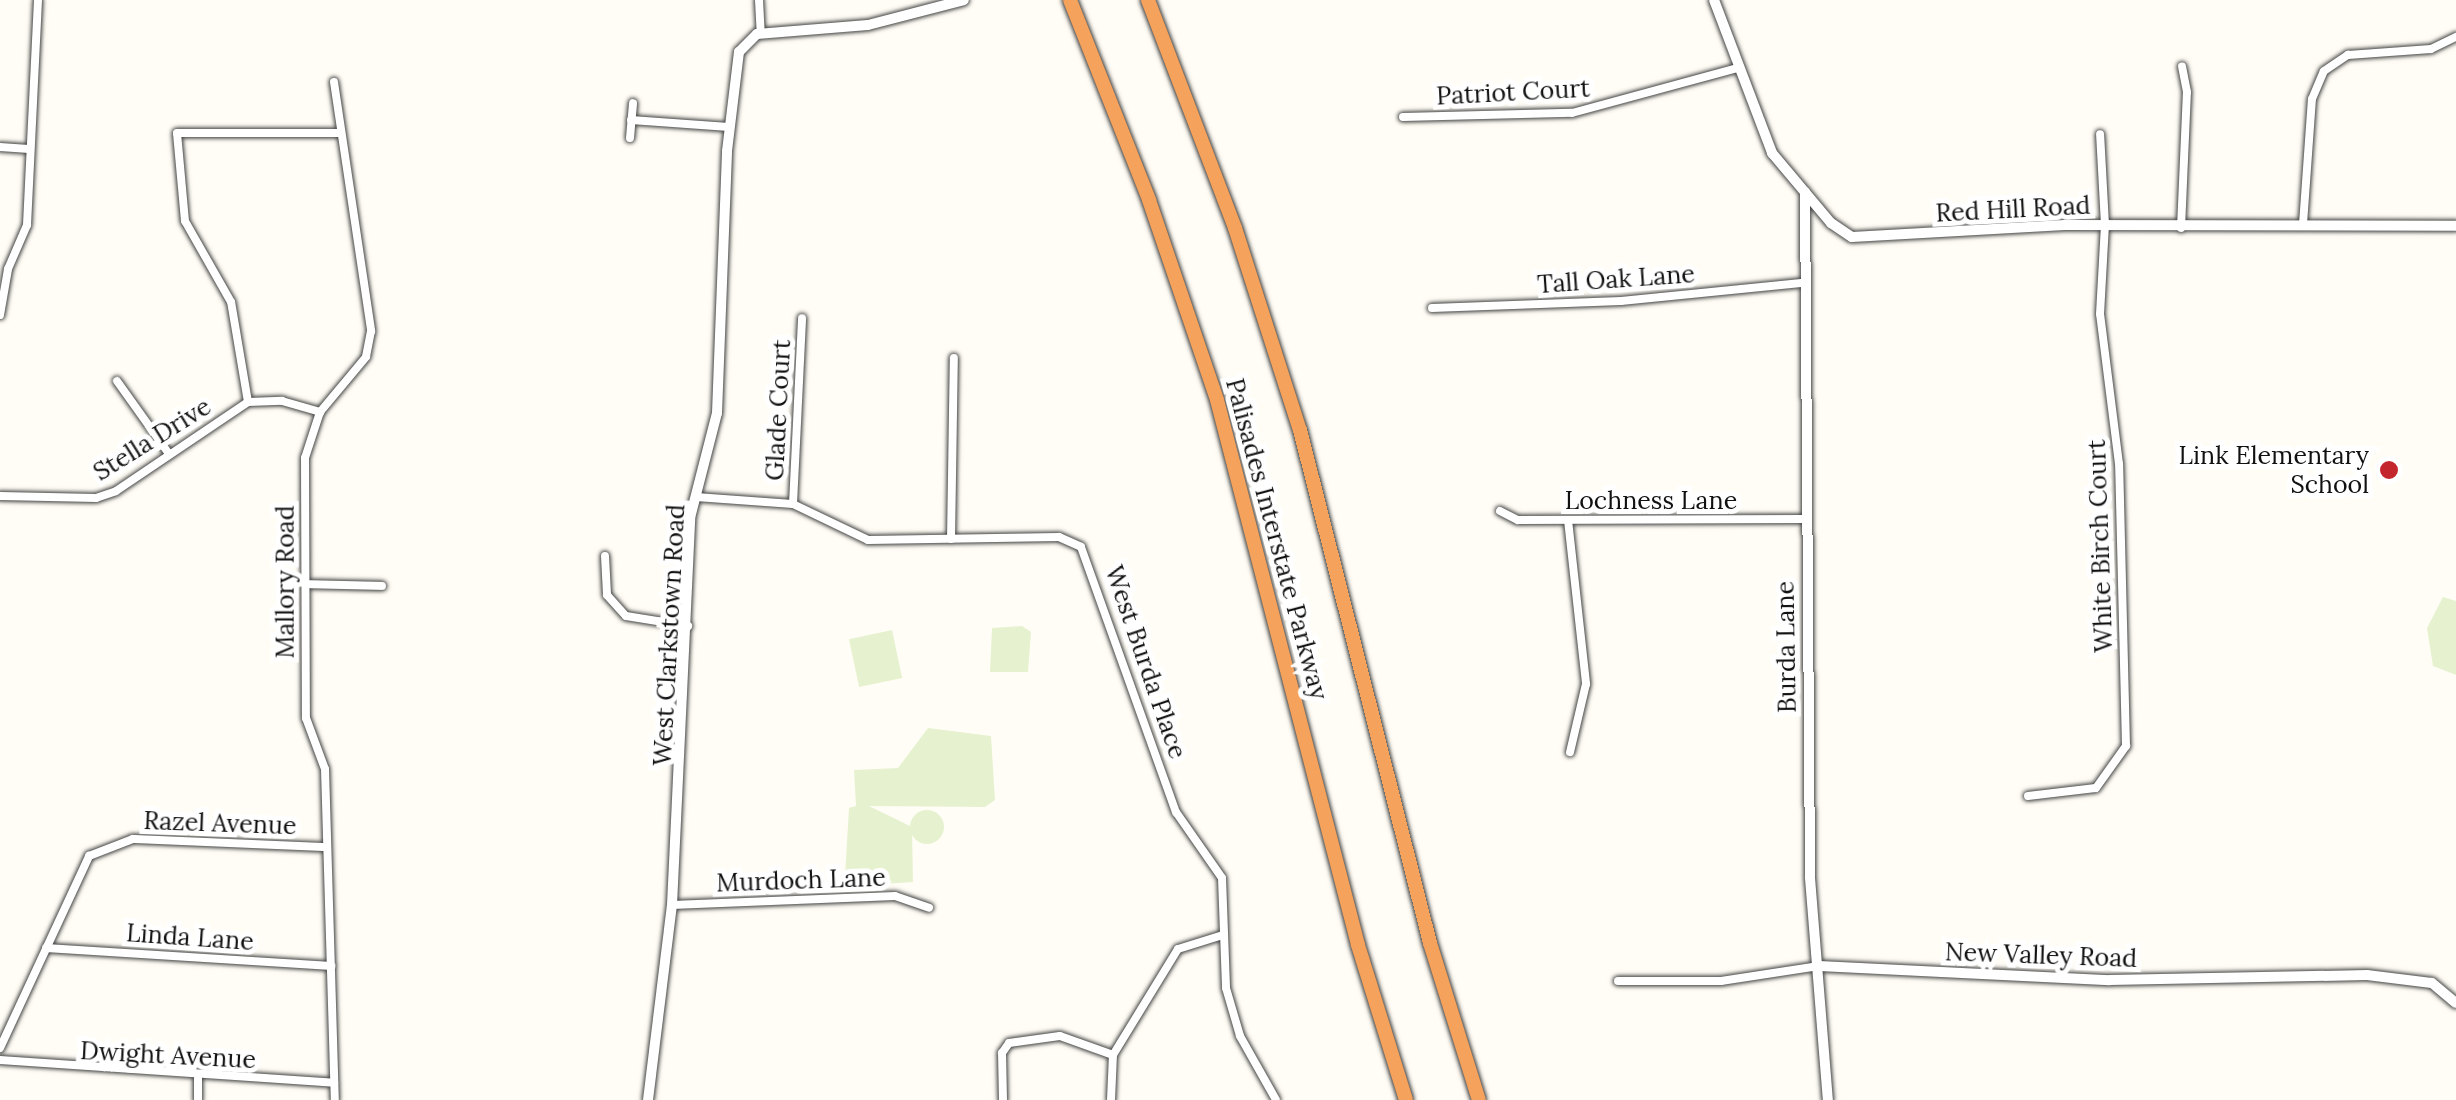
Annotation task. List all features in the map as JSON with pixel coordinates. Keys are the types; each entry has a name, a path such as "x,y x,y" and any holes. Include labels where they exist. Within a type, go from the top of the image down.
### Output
{"highway":[{"name":"Palisades Interstate Parkway","path":"1070,0 1149,200 1227,434 1358,944 1406,1100"},
{"name":"Palisades Interstate Parkway","path":"1148,0 1290,396 1430,943 1479,1100"}],"street":[{"path":"0,315 1,301 27,225 38,0"},
{"path":"759,0 761,33 868,25 964,0"},
{"name":"Red Hill Road","path":"1714,0 1772,153 1831,223 1852,236 2105,225 2456,226"},
{"name":"West Clarkstown Road","path":"648,1100 672,905 696,497 717,412 729,128 739,52 761,33"},
{"path":"2303,224 2309,119 2315,83 2324,72 2348,55 2431,49 2456,37"},
{"path":"2181,228 2187,92 2182,66"},
{"name":"Patriot Court","path":"1404,117 1572,113 1738,68"},
{"name":"Mallory Road","path":"334,82 371,331 366,357 320,412 306,458 306,718 326,769 325,847 335,1100"},
{"path":"630,138 633,104"},
{"path":"631,120 729,128"},
{"path":"248,402 231,302 185,221 177,133 339,133"},
{"name":"White Birch Court","path":"2028,796 2096,788 2126,746 2119,464 2100,314 2105,225 2100,134"},
{"path":"0,147 29,149"},
{"name":"Burda Lane","path":"1805,192 1801,282 1810,878 1828,1100"},
{"name":"Tall Oak Lane","path":"1432,308 1621,301 1801,282"},
{"name":"Glade Court","path":"793,504 802,318"},
{"path":"951,539 954,358"},
{"path":"117,381 169,454"},
{"name":"Stella Drive","path":"0,496 96,498 248,402 282,401 320,412"},
{"name":"West Burda Place","path":"696,497 793,504 868,540 1059,537 1081,547 1176,812 1222,878 1226,988 1240,1036 1276,1100"},
{"name":"Lochness Lane","path":"1500,511 1518,520 1804,520"},
{"path":"1568,520 1586,684 1570,752"},
{"path":"604,556 607,595 626,616 688,626"},
{"path":"305,584 382,586"},
{"name":"Razel Avenue","path":"0,1048 79,871 108,845 133,838 325,847"},
{"name":"Murdoch Lane","path":"672,905 894,896 929,908"},
{"path":"1111,1100 1113,1055 1178,949 1222,936"},
{"name":"Linda Lane","path":"46,948 331,966"},
{"name":"New Valley Road","path":"1618,981 1721,980 1819,966 2110,980 2366,975 2432,983 2456,1003"},
{"path":"1003,1100 1002,1054 1020,1039 1060,1036 1113,1055"},
{"name":"Dwight Avenue","path":"0,1060 198,1078 334,1083"},
{"path":"198,1078 198,1100"}],"green space":[{"path":"2443,597 2456,601 2456,675 2433,666 2427,628"},
{"path":"1022,626 1031,632 1028,672 990,672 992,628"},
{"path":"892,630 902,678 859,687 849,639"},
{"path":"928,728 991,736 995,800 985,807 869,806 912,827 913,882 854,886 845,876 849,808 856,806 854,770 898,768"},
{"path":"927,810 939,815 944,827 939,839 927,844 915,839 910,827 915,815"}],"place":[{"name":"Link Elementary School","path":"2389,470"}]}
